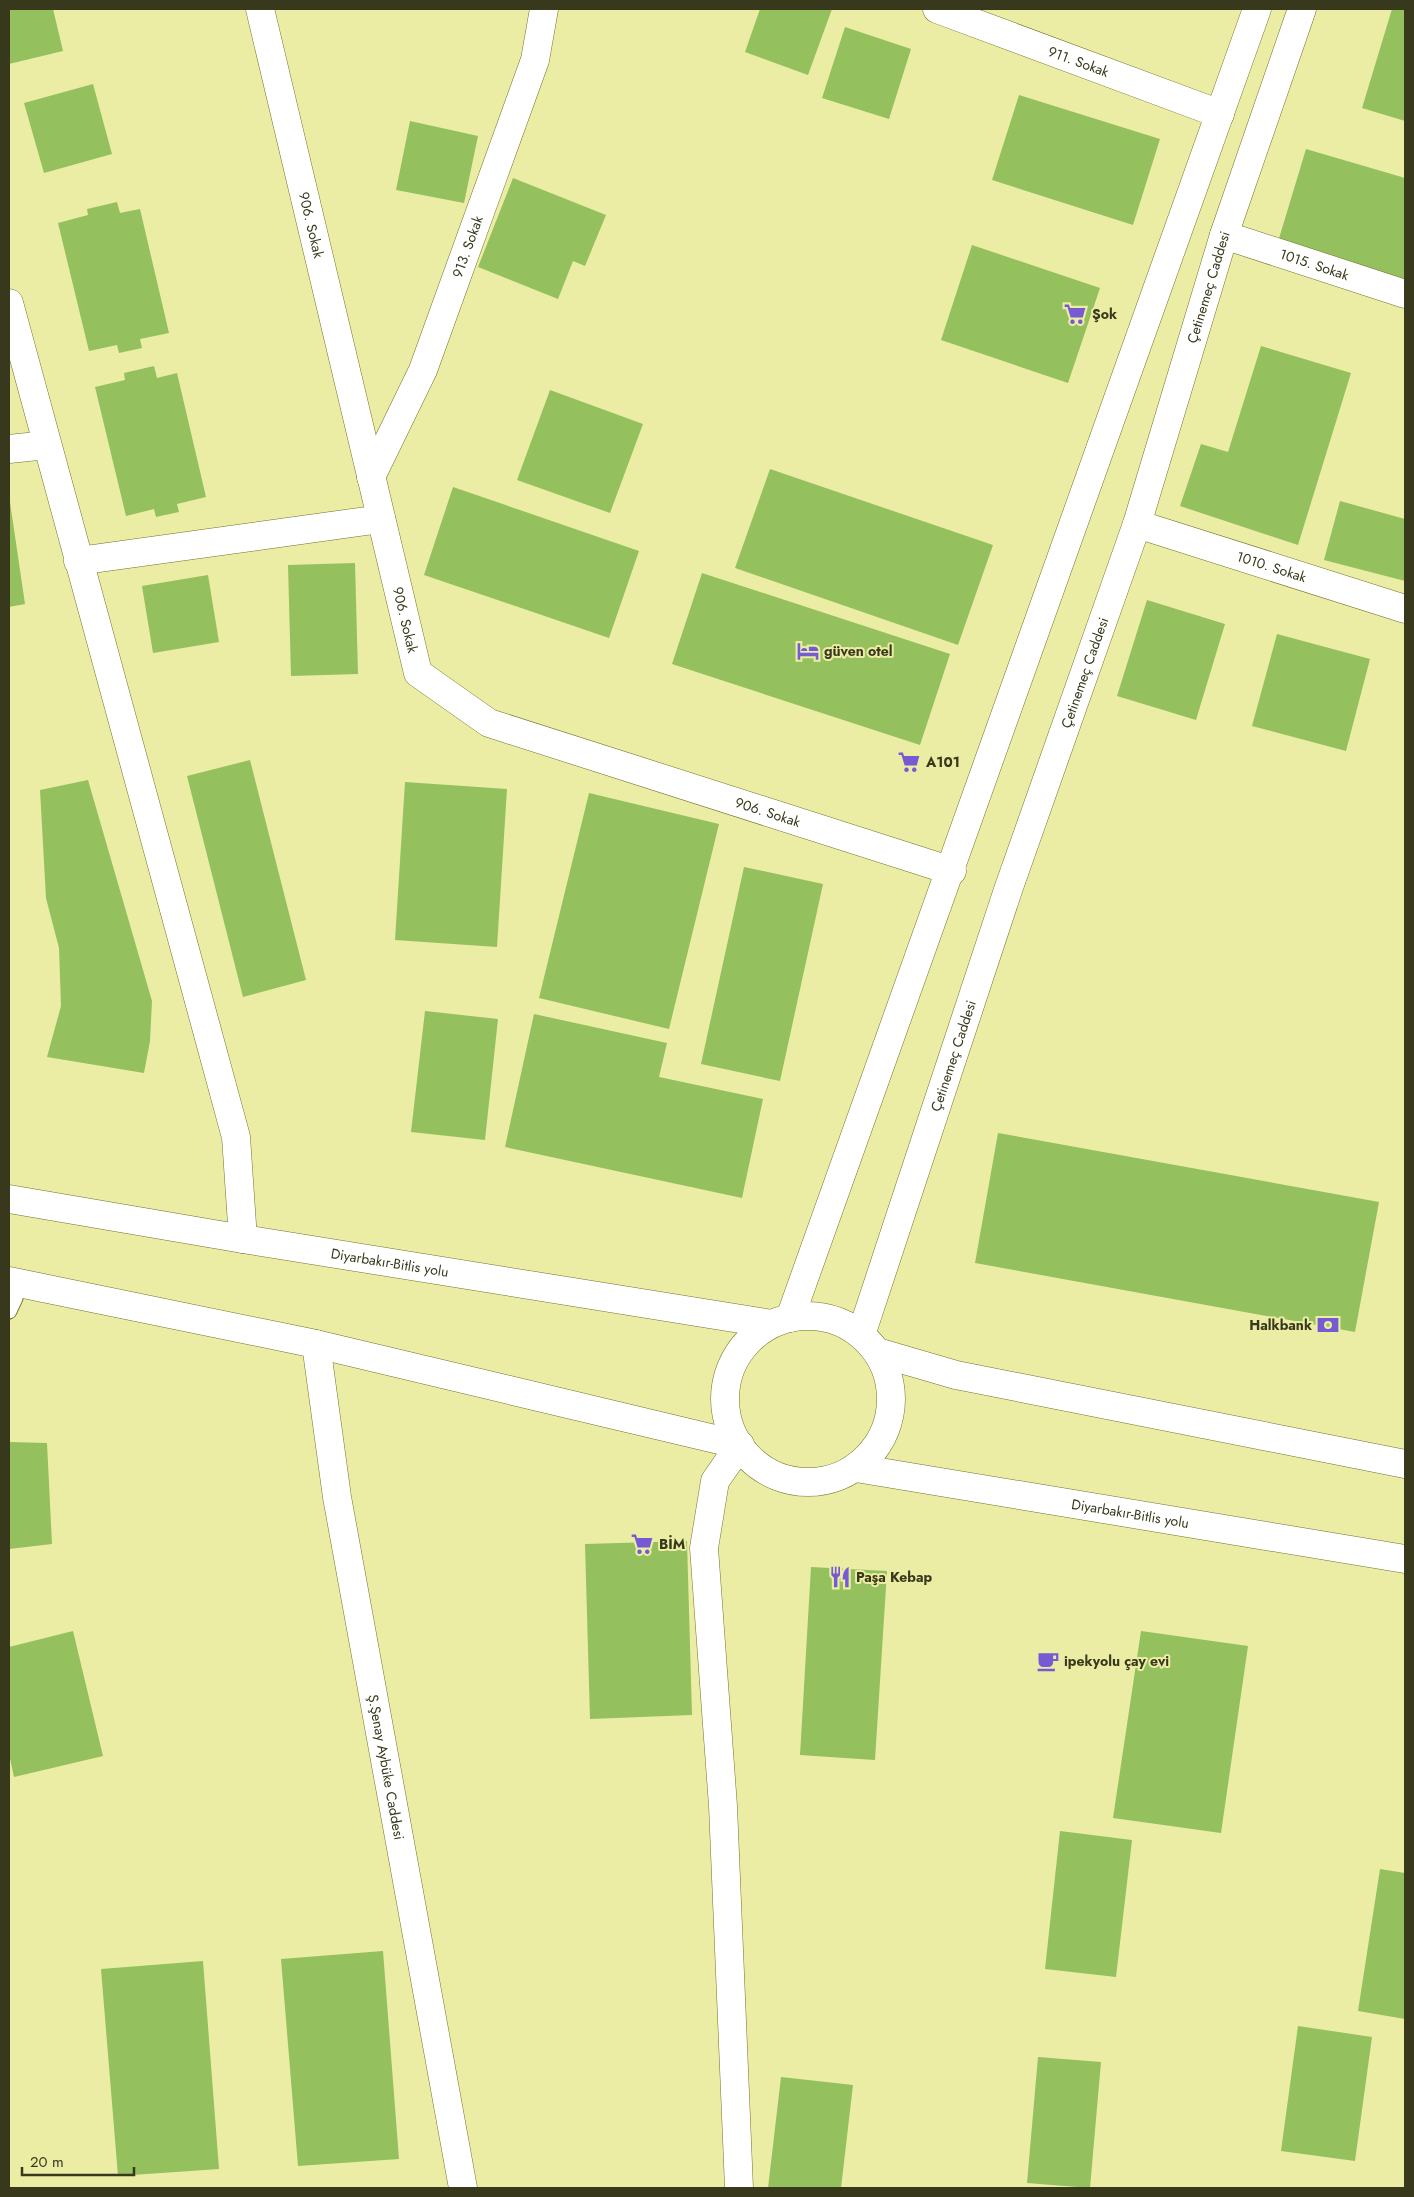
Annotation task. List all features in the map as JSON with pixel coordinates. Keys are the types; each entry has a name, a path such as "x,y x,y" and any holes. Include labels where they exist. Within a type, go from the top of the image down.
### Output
{"main road":[{"name":"906. Sokak","path":"260,9 418,673 489,723 952,871"},
{"name":"913. Sokak","path":"371,477 423,370 535,60 544,9"},
{"name":"911. Sokak","path":"938,9 1220,114"},
{"path":"781,1321 952,871 1257,9"},
{"name":"Çetinemeç Caddesi","path":"869,1344 1008,890 1137,524 1224,235 1302,9"},
{"name":"1015. Sokak","path":"1224,235 1405,294"},
{"path":"9,303 236,1137 243,1239"},
{"path":"9,449 48,446"},
{"path":"78,561 381,519"},
{"name":"1010. Sokak","path":"1137,524 1405,609"},
{"name":"Diyarbakır-Bitlis yolu","path":"9,1199 243,1239 781,1321"},
{"path":"13,1282 316,1344 740,1445"},
{"path":"804,1315 830,1318 854,1329 869,1344 887,1370 892,1396 889,1422 876,1448 856,1468 829,1480 800,1482 773,1475 749,1458 733,1434 725,1407 727,1379 737,1354 754,1334 781,1321 804,1315"},
{"name":"Ş.Şenay Aybüke Caddesi","path":"316,1344 337,1497 462,2188"},
{"path":"869,1344 956,1376 1405,1464"},
{"path":"739,2188 723,1806 704,1548 715,1482 740,1445"},
{"name":"Diyarbakır-Bitlis yolu","path":"856,1468 1405,1559"}],"lane":[{"path":"9,1311 15,1298 13,1282"}],"building":[{"path":"9,9 53,9 63,51 9,64"},
{"path":"760,9 832,9 808,75 745,52"},
{"path":"1392,9 1405,9 1405,121 1362,108"},
{"path":"845,27 911,49 889,119 822,98"},
{"path":"93,84 112,154 44,173 24,103"},
{"path":"1019,95 1160,139 1133,225 992,180"},
{"path":"410,121 478,136 464,203 396,190"},
{"path":"1306,149 1405,178 1405,282 1277,245"},
{"path":"513,178 606,215 585,266 573,261 558,299 478,267"},
{"path":"117,202 120,213 140,209 169,333 140,339 142,348 119,353 117,345 89,351 58,223 88,215 87,209"},
{"path":"972,245 1100,288 1068,383 941,340"},
{"path":"1261,346 1351,373 1298,545 1180,506 1201,444 1228,452"},
{"path":"154,366 157,378 177,373 206,497 177,504 179,512 156,517 154,509 126,516 95,387 125,380 124,373"},
{"path":"550,390 643,424 610,513 517,480"},
{"path":"770,469 993,545 958,645 735,568"},
{"path":"453,487 639,551 609,638 424,575"},
{"path":"1340,501 1405,519 1405,581 1324,560"},
{"path":"9,503 25,604 9,607"},
{"path":"355,563 358,674 291,676 288,565"},
{"path":"702,573 950,654 920,745 672,664"},
{"path":"208,575 219,642 153,653 142,586"},
{"path":"1147,600 1225,624 1196,720 1117,696"},
{"path":"1277,634 1370,659 1346,751 1252,726"},
{"path":"250,760 306,980 243,997 187,776"},
{"path":"88,780 152,1001 150,1041 144,1073 47,1057 61,1006 59,948 46,898 40,790"},
{"path":"405,782 507,789 497,947 395,940"},
{"path":"589,793 719,824 669,1029 539,998"},
{"path":"744,867 823,884 780,1081 701,1064"},
{"path":"425,1011 498,1019 485,1140 411,1132"},
{"path":"534,1014 667,1043 659,1077 763,1099 742,1198 505,1147"},
{"path":"998,1133 1379,1202 1355,1332 975,1263"},
{"path":"9,1442 47,1443 52,1544 9,1549"},
{"path":"687,1541 692,1715 590,1719 585,1544"},
{"path":"811,1567 887,1571 875,1760 800,1755"},
{"path":"73,1631 103,1756 14,1777 9,1754 9,1647"},
{"path":"1141,1631 1248,1646 1221,1833 1113,1818"},
{"path":"1060,1831 1132,1840 1116,1977 1045,1969"},
{"path":"1380,1869 1405,1873 1405,2019 1358,2011"},
{"path":"383,1951 399,2159 298,2166 281,1959"},
{"path":"203,1961 219,2169 118,2176 101,1969"},
{"path":"1298,2026 1372,2037 1355,2161 1281,2151"},
{"path":"1038,2057 1101,2062 1090,2188 1027,2183"},
{"path":"781,2077 853,2085 841,2188 768,2188"}],"place":[{"name":"Şok","path":"1075,314"},
{"name":"güven otel","path":"808,651"},
{"name":"A101","path":"909,762"},
{"name":"Halkbank","path":"1328,1325"},
{"name":"BİM","path":"642,1544"},
{"name":"Paşa Kebap","path":"840,1577"},
{"name":"ipekyolu çay evi","path":"1048,1661"}]}
